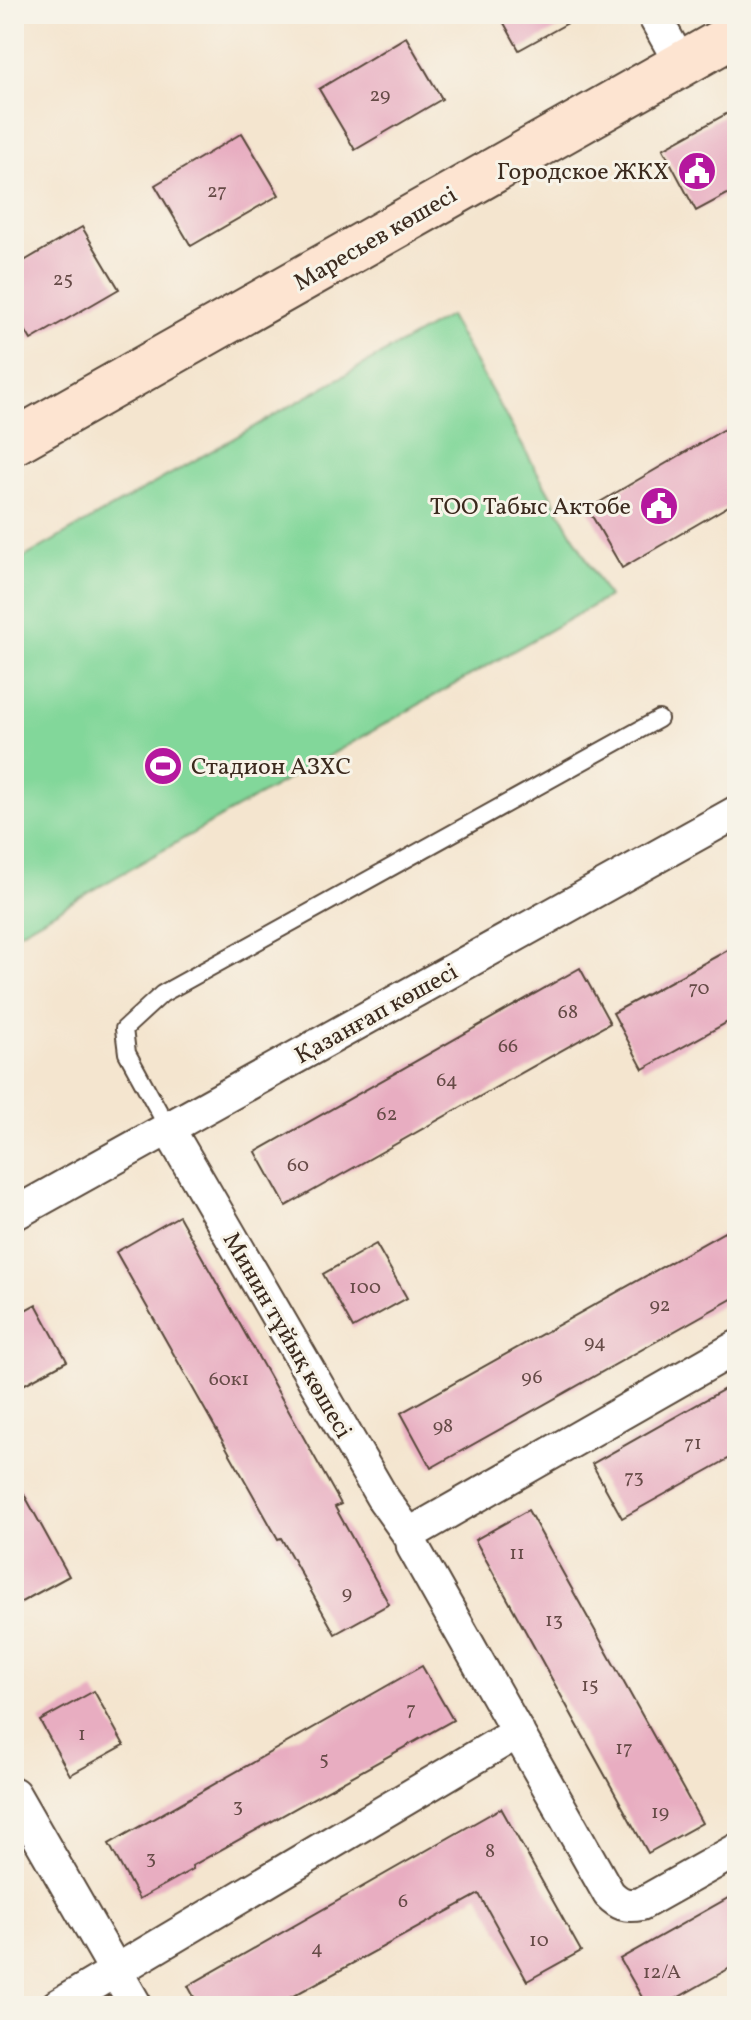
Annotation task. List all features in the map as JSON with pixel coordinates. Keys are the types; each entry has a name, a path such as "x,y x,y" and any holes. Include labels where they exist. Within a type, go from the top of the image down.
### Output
{"main road":[{"name":"Маресьев көшесі","path":"17,433 737,33"}],"street":[{"path":"653,14 681,64"},
{"name":"Қазанғап көшесі","path":"14,1214 737,812"},
{"name":"Минин тұйық көшесі","path":"168,1128 382,1497 412,1539 413,1547 609,1894 618,1904 641,1904 737,1850"},
{"path":"412,1539 415,1531 737,1347"},
{"path":"57,2006 518,1732"},
{"path":"14,1794 136,2006"}],"lane":[{"path":"168,1128 127,1053 124,1029 162,994 659,719"}],"green space":[{"name":"Стадион АЗХС","path":"449,316 608,597 14,935 14,563"}],"building":[{"path":"499,14 584,14 519,50"},
{"path":"406,37 442,99 355,150 319,89"},
{"path":"737,108 737,189 696,211 663,149"},
{"path":"242,133 279,195 191,246 155,185"},
{"path":"82,227 119,289 31,340 14,311 14,267"},
{"path":"737,422 737,501 622,568 588,509"},
{"path":"737,945 737,1017 643,1069 613,1013"},
{"path":"580,968 610,1023 286,1206 256,1152"},
{"path":"179,1216 341,1504 335,1507 389,1604 335,1634 116,1252"},
{"path":"737,1225 737,1296 431,1468 401,1413"},
{"path":"376,1244 407,1298 353,1328 323,1274"},
{"path":"36,1304 67,1361 14,1390 14,1316"},
{"path":"737,1382 737,1454 622,1518 592,1464"},
{"path":"14,1476 69,1576 14,1606"},
{"path":"528,1510 702,1823 648,1853 475,1540"},
{"path":"422,1666 453,1720 192,1866 193,1869 139,1899 109,1844"},
{"path":"94,1691 124,1745 70,1775 40,1721"},
{"path":"501,1808 581,1951 527,1981 479,1894 275,2006 199,2006 188,1986"},
{"path":"737,1893 737,1964 663,2006 647,2006 620,1959"}],"place":[{"name":"Городское ЖКХ","path":"697,171"},
{"name":"ТОО Табыс Актобе","path":"659,506"},
{"name":"Стадион АЗХС","path":"163,766"}]}
